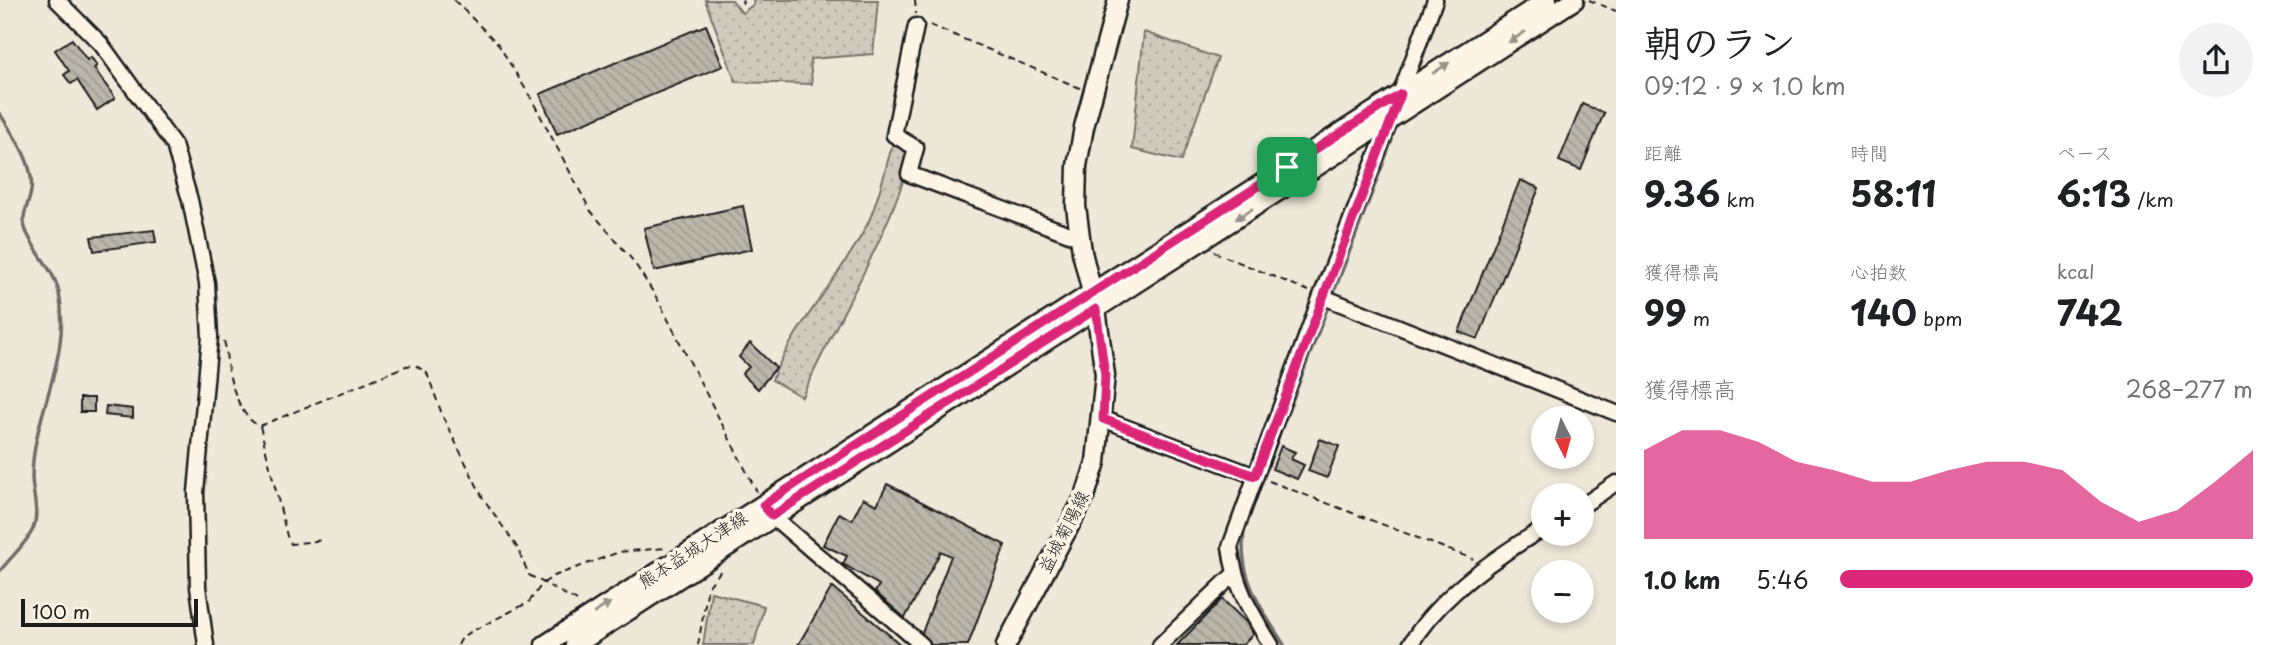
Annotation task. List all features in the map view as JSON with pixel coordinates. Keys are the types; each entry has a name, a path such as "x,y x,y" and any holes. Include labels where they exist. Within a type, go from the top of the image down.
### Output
{"main road":[{"name":"益城菊陽線","path":"1006,645 1085,496 1096,462 1103,419 1105,375 1095,300 1080,238 1077,166 1084,127 1118,0"},
{"name":"熊本益城大津線","path":"545,645 768,510 1095,300 1401,94 1547,0"},
{"name":"熊本益城大津線","path":"1095,300 1197,245 1574,0"},
{"name":"熊本益城大津線","path":"575,645 768,510"}],"street":[{"path":"57,0 101,44 174,145 190,200 207,283 210,337 196,492 198,587 206,645"},
{"path":"1271,645 1243,598 1233,575 1230,547 1321,296 1392,118 1435,0"},
{"path":"916,26 894,135 916,148 909,174 1080,238"},
{"path":"1321,296 1616,413"},
{"path":"1103,419 1255,476"},
{"path":"1594,498 1616,483"},
{"path":"768,510 922,645"},
{"path":"1410,645 1422,625 1487,564 1531,536"},
{"path":"1160,645 1233,575"}],"path":[{"path":"454,0 498,44 531,98 590,210 634,262 658,300 768,510"},
{"path":"915,0 916,26 933,25 1094,94"},
{"path":"1588,0 1616,11"},
{"path":"1197,245 1321,296"},
{"path":"210,337 225,342 228,369 243,414 250,423 260,426 406,366 415,365 427,373 443,417 483,498 517,547 528,575 578,601 594,613"},
{"path":"260,426 291,544 323,540"},
{"path":"1255,476 1487,564"},
{"path":"458,645 463,636 528,602 542,584 554,576 619,552 676,548"},
{"path":"698,645 708,587 726,563"}],"shaded area":[{"path":"705,0 732,0 742,13 754,4 753,0 878,0 873,54 810,59 812,84 736,82"},
{"path":"1144,32 1218,58 1181,161 1132,149"},
{"path":"893,143 912,152 902,184 877,246 802,397 772,380 793,339 867,225"},
{"path":"711,592 764,606 754,645 703,645"}],"building":[{"path":"706,25 723,66 557,134 540,94"},
{"path":"72,39 87,60 91,57 97,66 94,68 115,98 97,110 77,80 71,84 64,75 69,71 55,50"},
{"path":"1582,104 1604,113 1581,170 1559,161"},
{"path":"1520,180 1539,188 1478,339 1459,332"},
{"path":"743,206 752,249 654,271 644,228"},
{"path":"154,230 156,242 94,251 91,237"},
{"path":"750,343 776,368 758,389 742,374 749,367 739,357"},
{"path":"80,398 94,398 94,412 80,412"},
{"path":"106,406 133,409 133,418 105,415"},
{"path":"1320,439 1339,446 1327,478 1308,471"},
{"path":"1281,446 1295,452 1291,459 1304,465 1297,479 1272,469"},
{"path":"887,484 1005,545 968,645 931,645 922,633 951,556 941,551 905,618 875,592 879,585 843,564 847,556 823,545 839,513 852,520 863,498 877,505"},
{"path":"832,587 868,617 901,645 798,645"},
{"path":"1222,599 1246,622 1253,634 1243,645 1177,645"}],"waterway":[{"path":"1420,65 1443,0"},
{"path":"0,114 27,161 31,191 25,214 25,228 56,284 62,317 56,363 34,453 32,476 35,523 26,540 0,571"},
{"path":"1334,292 1392,140"},
{"path":"1264,475 1329,304"},
{"path":"1253,505 1260,486"},
{"path":"1246,522 1243,540 1246,572 1258,601 1284,645"}],"route":[{"path":"1401,94 1321,296 1255,476 1103,419 1104,356 1096,309 772,516 763,505 1062,312 1287,167 1401,94"}]}
